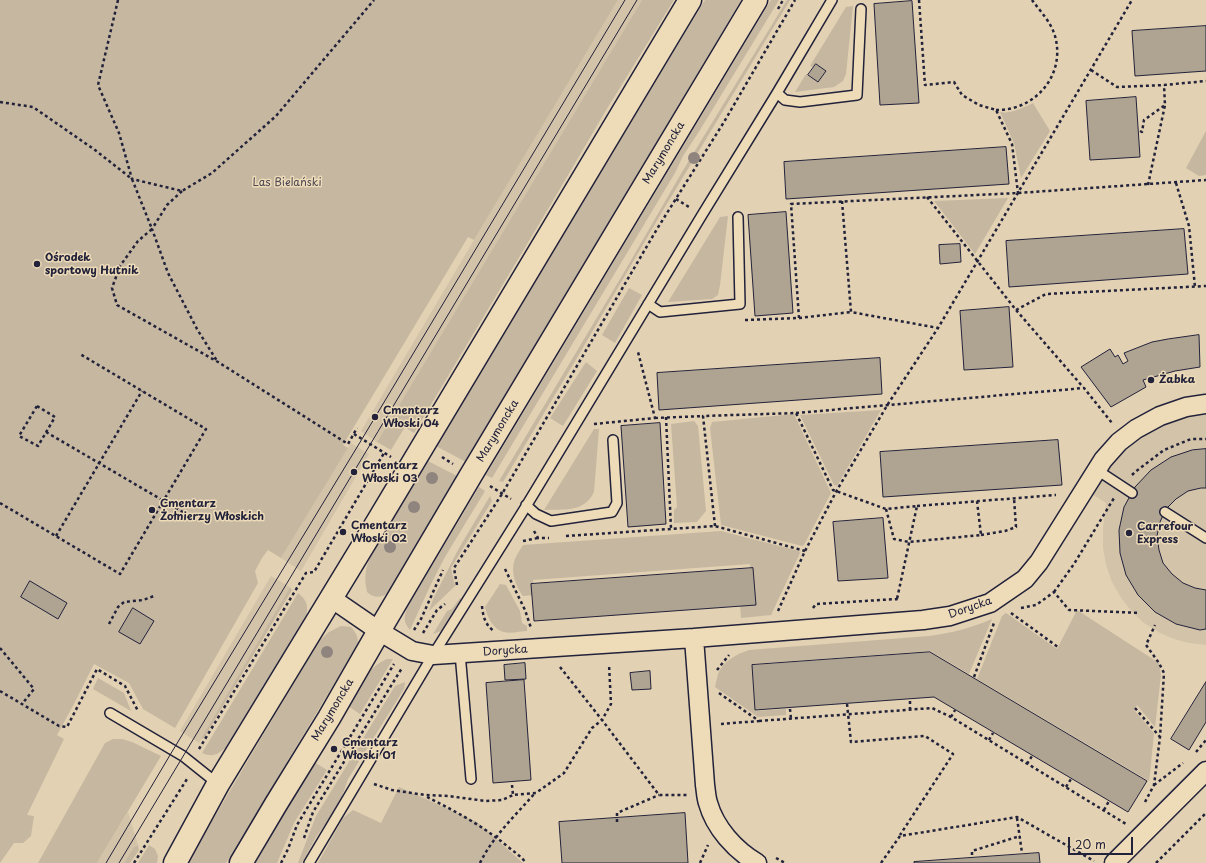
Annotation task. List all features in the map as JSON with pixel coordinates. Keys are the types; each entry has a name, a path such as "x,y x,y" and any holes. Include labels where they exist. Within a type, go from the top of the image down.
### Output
{"main road":[{"path":"175,863 218,784 372,531 690,0"},
{"name":"Marymoncka","path":"241,863 329,718 379,631 756,0"}],"street":[{"name":"Dorycka","path":"331,598 408,649 433,655 694,638 930,619 950,616 990,603 1025,580 1039,562 1103,460 1119,442 1136,429 1160,416 1186,407 1206,404"},
{"path":"694,638 705,785 708,804 718,825 732,844 757,863"},
{"path":"1114,863 1206,771"}],"lane":[{"path":"309,863 433,655 777,93 832,0"},
{"path":"777,93 785,100 800,102 857,95 861,9"},
{"path":"648,304 660,312 740,304 738,217"},
{"path":"525,506 536,514 551,521 612,512 617,503 613,440"},
{"path":"1097,470 1132,493"},
{"path":"1165,512 1206,538"},
{"path":"460,653 471,779"},
{"path":"110,713 183,756 218,784"}],"path":[{"path":"118,0 98,85 119,133 132,179 168,273 197,329 218,362"},
{"path":"357,428 348,444 218,362 117,305 112,288 120,266 138,241 152,229 167,205 182,190 212,173 276,116 374,0"},
{"path":"775,14 783,0"},
{"path":"457,587 454,568 502,494 657,229 724,122 795,0"},
{"path":"919,0 925,85 954,82 962,95 979,105 996,110 1004,110 1023,104 1042,92 1051,78 1057,61 1057,47 1054,34 1046,19 1032,0"},
{"path":"777,612 805,551 837,490 888,404 938,328 1132,0"},
{"path":"1091,70 1117,87 1206,81"},
{"path":"1148,184 1165,105 1164,85"},
{"path":"0,102 33,107 95,150 132,179 182,190"},
{"path":"1140,131 1142,132 1144,120 1165,105"},
{"path":"996,110 1012,144 1018,193"},
{"path":"799,318 791,204 1018,193 1206,180"},
{"path":"1176,183 1189,226 1195,287"},
{"path":"927,197 1016,310 1084,388 1115,428"},
{"path":"842,201 851,312"},
{"path":"1016,310 1046,294 1206,286"},
{"path":"737,321 799,318 851,312 938,328"},
{"path":"633,356 637,350 655,418"},
{"path":"0,503 120,574 206,428 80,354"},
{"path":"596,417 591,424 655,418 796,412 1084,388"},
{"path":"56,536 142,391"},
{"path":"37,406 55,417 46,432 38,446 19,436 37,406"},
{"path":"796,412 833,490 837,490 886,509 1058,495"},
{"path":"703,416 715,526"},
{"path":"666,418 671,529"},
{"path":"46,432 186,514"},
{"path":"354,434 393,459"},
{"path":"134,863 195,766 195,756 306,573 314,572 384,453"},
{"path":"491,487 495,480"},
{"path":"502,494 525,506"},
{"path":"886,509 894,539 910,542 981,535 1005,531 1016,527 1014,498"},
{"path":"977,501 981,535"},
{"path":"897,599 917,506"},
{"path":"536,514 530,522 538,538 553,537"},
{"path":"561,537 715,526 805,551"},
{"path":"303,840 313,812 408,649 443,568"},
{"path":"505,568 525,610 533,634"},
{"path":"1014,609 1036,605 1054,592 1069,610 1140,612"},
{"path":"109,624 118,607 124,602 143,600 154,596"},
{"path":"811,610 816,604 897,599 904,602"},
{"path":"281,863 296,825 408,649 437,610 448,602"},
{"path":"482,605 483,617 488,627 501,636 503,651"},
{"path":"1006,610 1058,647"},
{"path":"974,677 996,620"},
{"path":"1143,806 1154,785 1160,737 1164,673 1159,663 1146,645 1156,625"},
{"path":"0,648 34,689 22,704"},
{"path":"715,673 728,655 733,653"},
{"path":"480,863 486,850 496,837 536,793 564,773 592,728 602,720 611,704 608,657"},
{"path":"557,663 659,795"},
{"path":"0,691 59,726"},
{"path":"718,693 759,721"},
{"path":"910,700 910,710"},
{"path":"848,704 851,742 925,736 953,754 881,863"},
{"path":"716,724 932,708 951,717 1131,827"},
{"path":"1135,708 1160,737"},
{"path":"790,709 791,719"},
{"path":"951,717 955,710"},
{"path":"989,740 993,733"},
{"path":"1194,755 1206,740"},
{"path":"1027,764 1032,756"},
{"path":"1154,785 1188,759"},
{"path":"1066,787 1071,779"},
{"path":"359,780 392,790 425,796 448,796 486,801 502,800 513,795 536,793"},
{"path":"512,785 513,795"},
{"path":"617,822 617,813 659,795 692,794"},
{"path":"425,796 456,812 496,837 526,863"},
{"path":"1104,810 1109,802"},
{"path":"1156,863 1206,813"},
{"path":"900,836 1017,817 1097,862"},
{"path":"1017,817 1022,853"},
{"path":"972,856 972,850 1020,836"},
{"path":"700,863 711,839"},
{"path":"773,856 785,863"}],"shaded area":[{"path":"618,0 642,0 377,442 361,431"},
{"path":"1206,412 1206,645 1189,643 1160,633 1144,623 1132,612 1122,599 1112,582 1106,565 1103,547 1103,528 1106,503 1092,494 1109,463 1134,441 1157,426 1188,414"},
{"path":"351,443 369,454 301,571 281,558"},
{"path":"271,576 290,587 199,743 180,731"},
{"path":"128,812 138,845 134,847 124,863 97,863"}],"green space":[{"name":"Las Bielański","path":"0,0 618,0 474,240 468,237 343,445 348,448 281,558 268,550 262,558 255,571 258,583 175,728 143,709 129,683 94,664 57,735 64,739 27,815 34,816 31,836 23,843 14,843 0,863"},
{"path":"642,0 674,0 605,112 414,433 405,427 391,450 377,442"},
{"path":"705,0 741,0 466,462 436,446"},
{"path":"771,0 779,0 683,156 675,173 492,478 486,475"},
{"path":"787,0 790,0 665,207 503,482 499,481 626,269 682,172"},
{"path":"853,6 846,74 843,81 834,87 795,92 806,74 818,82 826,71 816,64 813,67 810,66 846,7"},
{"path":"1033,103 1050,131 1021,178 1014,143 1000,112 1021,109"},
{"path":"1206,131 1206,175 1199,176 1186,168"},
{"path":"1008,198 975,254 934,201"},
{"path":"728,216 718,295 712,299 668,302 720,217"},
{"path":"629,288 642,295 615,343 602,335"},
{"path":"586,362 597,371 563,426 550,418"},
{"path":"881,410 837,486 834,485 800,415"},
{"path":"794,414 831,493 804,545 802,546 721,525 710,428 712,422"},
{"path":"694,421 698,426 706,511 697,522 674,523 674,510 677,507 671,424"},
{"path":"594,429 599,429 594,492 590,499 579,507 544,510"},
{"path":"428,461 457,476 387,594 379,597 374,596 367,592 365,578 370,557"},
{"path":"479,487 485,491 445,557 410,630 405,619 407,608"},
{"path":"490,496 492,501 451,568 455,586 429,611 433,599 459,548"},
{"path":"721,531 799,551 800,553 771,615 741,618 740,604 753,603 750,564 533,580 534,595 523,596 514,579 513,569 515,559 523,545"},
{"path":"500,584 506,585 520,611 522,623 527,626 527,631 507,633 500,631 489,619 485,607"},
{"path":"290,587 292,590 204,738 201,739"},
{"path":"298,593 304,599 306,604 306,617 227,747 221,752 213,755 202,753"},
{"path":"460,598 464,600 441,631 433,634 447,611 452,609"},
{"path":"1077,610 1159,663 1161,675 1155,727 1137,705 1134,710 1154,733 1149,781 977,679 1002,616 1006,613 1057,649"},
{"path":"992,619 969,674 930,651 752,664 755,711 786,709 786,715 758,717 715,687 718,674 723,665 735,656 749,650 929,636 961,630"},
{"path":"341,626 351,627 358,639 358,644 226,863 187,863 319,641 329,632"},
{"path":"387,659 393,659 360,714 348,706 364,679 374,667"},
{"path":"98,678 124,693 131,711 93,689"},
{"path":"405,682 404,689 348,779 339,805 316,837 302,863 298,863 316,816 395,686"},
{"path":"113,739 122,739 132,742 161,756 97,863 38,863 105,743"},
{"path":"314,762 327,770 294,823 277,863 254,863"},
{"path":"399,787 477,822 523,863 318,863 343,818 353,810 381,823"},
{"path":"138,845 139,850 130,863 124,863 134,847"},
{"path":"149,845 155,849 158,856 157,863 138,863"}],"building":[{"path":"912,1 919,103 880,105 874,4"},
{"path":"1206,26 1206,71 1135,76 1132,31"},
{"path":"816,64 826,71 818,82 808,75"},
{"path":"1136,97 1140,157 1090,160 1086,101"},
{"path":"1006,147 1009,184 786,199 784,162"},
{"path":"786,212 793,313 755,316 748,215"},
{"path":"1184,229 1188,274 1009,287 1006,241"},
{"path":"960,244 961,262 940,264 939,245"},
{"path":"1009,307 1013,367 964,370 960,311"},
{"path":"1199,335 1200,367 1175,371 1143,380 1146,387 1111,407 1081,367 1110,349 1115,357 1118,355 1123,364 1128,361 1124,353 1152,342"},
{"path":"880,358 882,394 659,410 657,373"},
{"path":"660,423 666,524 628,527 621,426"},
{"path":"1058,440 1062,485 883,497 880,452"},
{"path":"1206,449 1206,488 1188,491 1176,499 1166,509 1160,522 1157,536 1163,563 1172,574 1183,583 1195,588 1206,590 1206,629 1200,630 1176,624 1155,612 1138,595 1126,575 1120,553 1119,530 1124,507 1135,487 1151,470 1171,457 1192,450"},
{"path":"883,518 888,578 838,581 833,522"},
{"path":"753,568 756,605 534,621 531,584"},
{"path":"30,581 67,603 58,619 21,597"},
{"path":"133,608 154,621 140,644 119,632"},
{"path":"930,652 1147,781 1128,812 934,697 755,710 752,665"},
{"path":"525,663 526,679 505,680 504,665"},
{"path":"650,671 651,689 632,690 630,673"},
{"path":"524,680 531,780 493,783 486,683"},
{"path":"1206,682 1206,722 1189,750 1171,739"},
{"path":"685,813 688,863 562,863 559,822"},
{"path":"1039,853 1040,863 914,863 914,862"}],"tram line":[{"path":"106,863 625,0"},
{"path":"119,863 637,0"}],"place":[{"name":"Ośrodek sportowy Hutnik","path":"37,264"},
{"name":"Żabka","path":"1151,380"},
{"name":"Cmentarz Włoski 04","path":"375,417"},
{"name":"Cmentarz Włoski 03","path":"354,472"},
{"name":"Cmentarz Żołnierzy Włoskich","path":"152,510"},
{"name":"Cmentarz Włoski 02","path":"343,532"},
{"name":"Carrefour Express","path":"1129,533"},
{"name":"Cmentarz Włoski 01","path":"334,749"}]}
